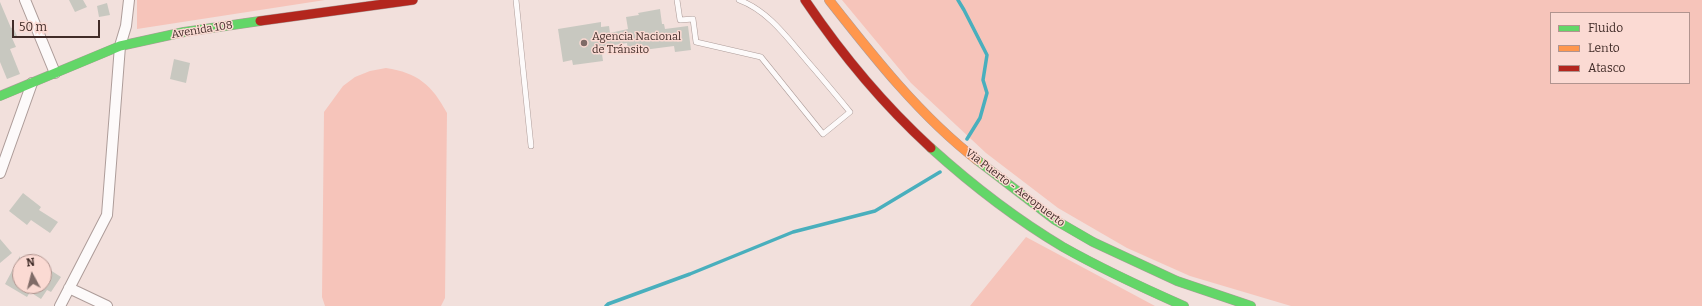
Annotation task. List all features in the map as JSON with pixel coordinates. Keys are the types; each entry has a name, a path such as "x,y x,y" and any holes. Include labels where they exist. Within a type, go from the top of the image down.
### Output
{"main road":[{"name":"Avenida 108","path":"0,96 120,46 184,32 413,0"},
{"path":"800,0 807,3"},
{"name":"Via Puerto - Aeropuerto","path":"829,0 858,38 928,117 956,144 1055,220 1093,242 1177,281 1248,306"},
{"name":"Via Puerto - Aeropuerto","path":"807,3 827,33 880,99 919,138 979,189 1047,236 1120,277 1184,306"}],"street":[{"path":"25,0 55,73"},
{"path":"60,306 105,221 120,46 126,26 129,0"},
{"path":"0,173 32,83"},
{"path":"69,288 107,306"}],"lane":[{"path":"516,0 531,146"},
{"path":"677,0 680,20 693,19 696,42 762,57 823,134 850,112 770,19 757,9 739,0"}],"shaded area":[{"path":"137,0 325,0 137,29"},
{"path":"842,0 1702,0 1702,306 1291,306 1190,276 1127,248 1058,208 986,153 911,83"},
{"path":"386,68 407,73 423,82 436,95 447,113 445,298 441,306 325,306 322,297 324,112 343,86 355,77 370,71"},
{"path":"1026,237 1155,306 970,306"}],"building":[{"path":"69,0 83,0 87,7 75,12"},
{"path":"0,2 11,28 13,27 17,36 12,38 16,47 10,49 20,74 7,79 0,62"},
{"path":"107,3 110,15 99,17 97,6"},
{"path":"660,9 662,24 664,24 665,29 688,26 691,50 675,52 674,46 628,52 627,43 601,47 603,61 573,65 572,60 563,62 558,29 601,22 601,27 609,26 610,33 628,29 626,17"},
{"path":"174,59 190,63 186,83 170,79"},
{"path":"23,193 41,207 39,210 58,222 50,233 31,220 27,225 9,211"},
{"path":"0,239 12,253 0,263"},
{"path":"12,271 12,288 5,284"},
{"path":"52,271 61,277 52,290"},
{"path":"22,294 29,294 27,297"},
{"path":"33,294 44,294 41,299"}],"waterway":[{"path":"958,0 987,55 983,80 987,93 980,118 967,139"},
{"path":"606,306 793,232 875,211 940,172"}],"traffic: fast":[{"path":"0,96 120,46 184,32 260,21"},
{"path":"931,148 995,201 1028,225 1063,247 1108,271 1184,306"},
{"path":"977,160 1055,220 1093,242 1177,281 1251,306"}],"traffic: slow":[{"path":"829,0 880,64 917,105 956,143 977,160"}],"traffic: jam":[{"path":"260,21 413,0"},
{"path":"805,0 848,59 864,78 896,114 931,148"}],"place":[{"name":"Agencia Nacional de Tránsito","path":"584,43"}]}
